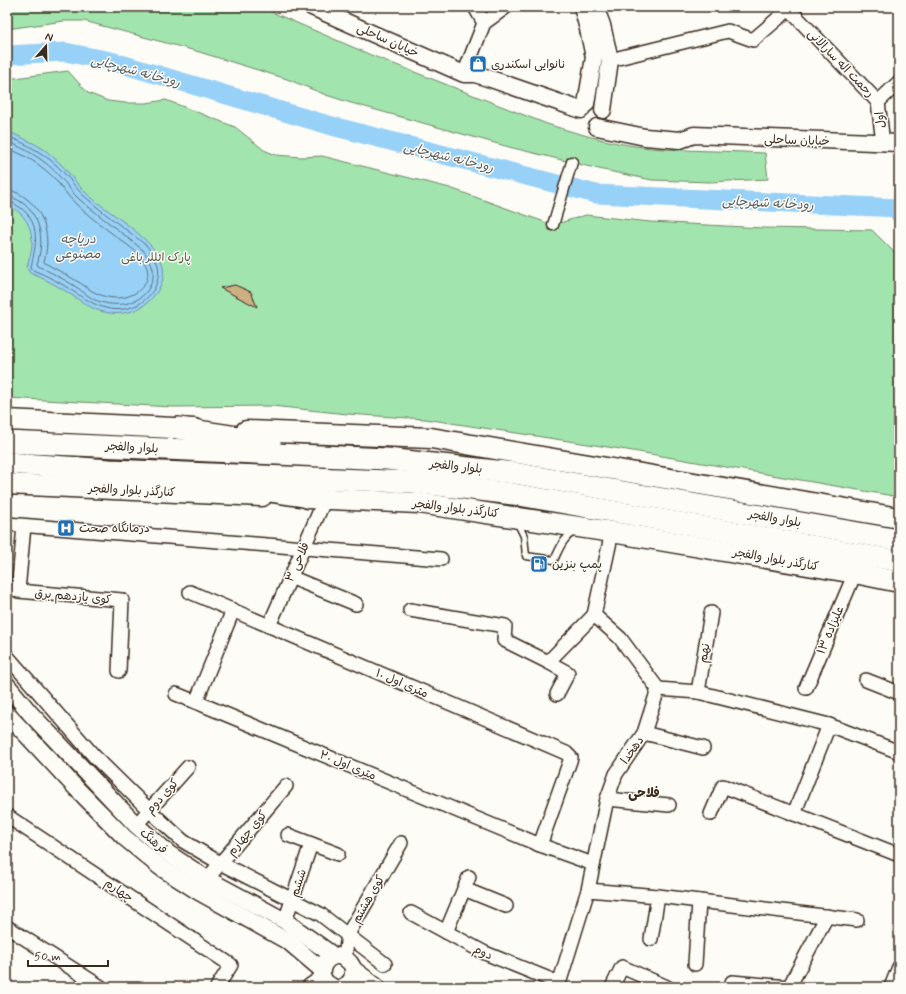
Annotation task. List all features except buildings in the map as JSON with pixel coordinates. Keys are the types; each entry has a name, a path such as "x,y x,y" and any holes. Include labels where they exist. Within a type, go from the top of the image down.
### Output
{"highway":[{"path":"178,428 387,459"},
{"name":"بلوار والفجر","path":"7,442 387,459 514,473 899,540"},
{"name":"بلوار والفجر","path":"7,463 110,470 413,482 513,494 899,561"},
{"path":"110,470 325,499"}],"main road":[{"path":"7,420 431,438 899,518"},
{"name":"کنارگذر بلوار والفجر","path":"7,484 419,503 612,532 855,573 899,582"}],"street":[{"name":"خیابان ساحلی","path":"312,7 464,74 476,74 582,111"},
{"path":"475,7 484,23"},
{"path":"464,74 484,23 506,7"},
{"path":"582,7 594,57 582,111 582,123 589,128 601,118 610,60 602,25 595,7"},
{"path":"610,60 728,31 753,40 788,8"},
{"name":"رحمت اله سارالانی","path":"788,8 878,102"},
{"name":"اول","path":"882,143 878,102 899,82"},
{"path":"582,111 590,103 598,105 601,118"},
{"name":"خیابان ساحلی","path":"601,118 645,137 680,140 694,136 899,143"},
{"path":"553,225 572,162"},
{"name":"فلاحی ۳","path":"269,626 325,499"},
{"path":"7,524 441,559"},
{"name":"کوی یازدهم برق","path":"24,526 13,591 122,600 119,671"},
{"path":"548,662 594,615 612,532"},
{"name":"۱۳ علیزاده","path":"806,688 855,573"},
{"path":"290,577 356,604"},
{"name":"۱۰ متری اول","path":"190,592 566,754 571,758 540,845"},
{"path":"196,702 233,610"},
{"path":"410,610 505,626 504,640 568,673 557,694"},
{"name":"نهم","path":"698,692 711,613"},
{"path":"594,615 620,638 658,689 698,692 829,726 899,752"},
{"path":"7,656 94,756 183,841 220,864 293,899 320,914 386,964"},
{"path":"866,680 899,693"},
{"name":"فرهنگ","path":"7,685 30,713 136,825 169,854 207,879 285,921 344,961 377,987"},
{"name":"دهخدا","path":"559,985 588,890 607,799 616,774 644,733 658,689"},
{"name":"۲۰ متری اول","path":"176,694 540,845 593,864"},
{"name":"فرهنگ","path":"7,714 125,838 160,867 198,892 289,942 335,983"},
{"path":"794,814 829,726"},
{"path":"644,733 703,748"},
{"name":"کوی دوم","path":"136,825 188,767"},
{"name":"کوی چهارم","path":"207,879 286,786"},
{"path":"711,814 723,786 899,855"},
{"path":"607,799 669,805"},
{"name":"چهارم","path":"7,816 230,965 217,987"},
{"path":"288,835 338,854"},
{"name":"کوی هشتم","path":"344,961 348,934 401,843"},
{"name":"ششم","path":"285,921 311,844"},
{"path":"446,932 469,877"},
{"path":"464,889 506,906"},
{"path":"588,890 658,896 857,920"},
{"path":"651,939 658,896"},
{"path":"695,964 699,901"},
{"name":"دوم","path":"411,914 485,953 559,985"},
{"path":"732,982 789,987 827,916"},
{"path":"7,927 101,987"},
{"path":"310,987 335,983 352,979 344,961 326,961 335,983"},
{"path":"612,987 622,967 667,987"},
{"path":"891,987 899,967"}],"lane":[{"path":"513,516 520,526 524,536 526,556 554,560 562,542 569,535 581,528"}],"green space":[{"path":"7,7 260,7 371,55 547,124 576,133 649,148 765,153 768,179 710,182 652,180 603,170 509,147 351,103 326,95 287,79 196,51 84,21 64,21 7,29"},
{"name":"پارک ائللر باغی","path":"68,71 88,93 108,101 125,103 146,103 166,100 235,127 264,150 276,155 301,157 322,156 450,188 553,225 586,215 650,222 763,228 872,230 899,257 899,497 627,450 425,419 347,414 272,406 172,407 7,398 7,79"}],"water":[{"name":"دریاچه مصنوعی","path":"7,131 45,150 62,165 85,192 139,234 157,253 162,263 163,279 159,289 145,305 128,312 116,314 99,311 55,285 30,273 27,268 31,252 32,237 28,224 20,213 7,205"}],"waterway":[{"name":"رودخانه شهرچایی","path":"7,55 65,52 111,61 332,126 596,194 899,208"},
{"path":"891,207 899,220"}],"place":[{"name":"نانوایی اسکندری","path":"478,64"},
{"name":"درمانگاه صحت","path":"66,528"},
{"name":"پمپ بنزین","path":"539,564"}],"district":[{"name":"فلاحی","path":"644,792"}]}
